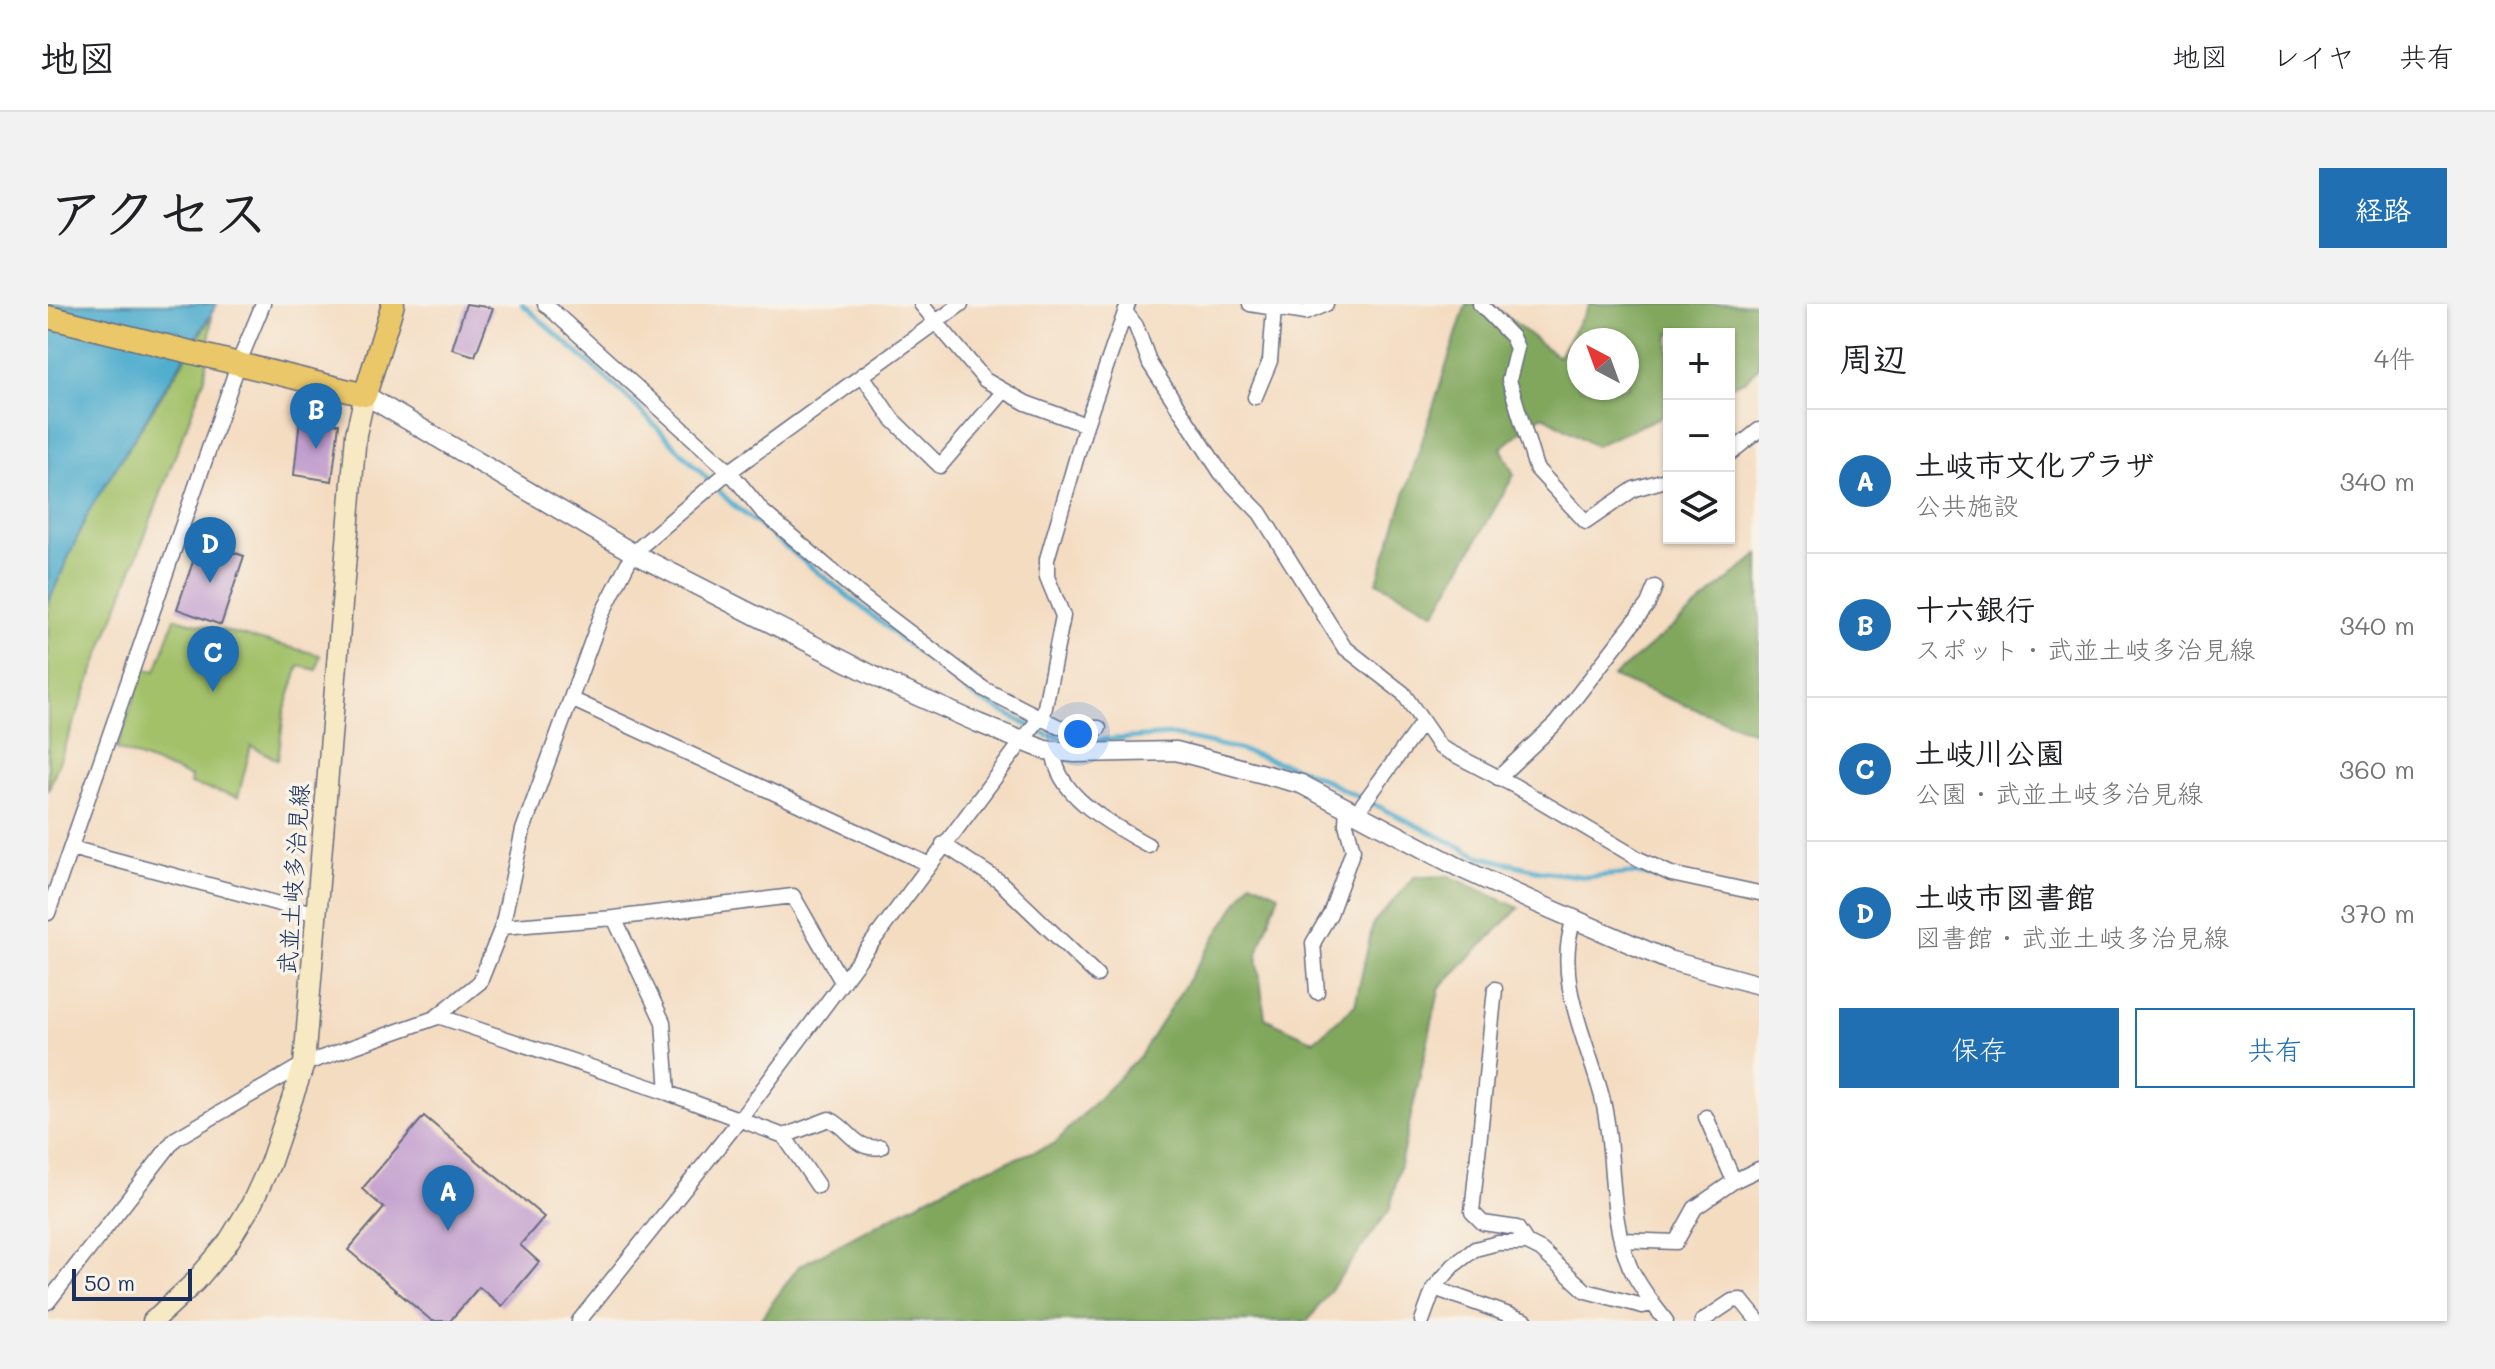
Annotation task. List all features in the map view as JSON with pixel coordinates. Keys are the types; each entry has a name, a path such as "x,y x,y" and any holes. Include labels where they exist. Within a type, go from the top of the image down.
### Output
{"main road":[{"path":"48,317 365,395 393,304"},
{"name":"武並土岐多治見線","path":"153,1321 203,1272 251,1205 270,1164 304,1064 356,434 365,395"}],"street":[{"path":"48,913 228,360 263,304"},
{"path":"545,304 762,511 864,598 1032,728 1054,751 1059,770 1073,791 1096,813 1148,845"},
{"path":"921,304 985,380 1026,403 1086,425"},
{"path":"48,1302 53,1286 175,1139 304,1064 438,1016 480,982 502,927 523,830 601,616 633,553 706,490 961,304"},
{"path":"1250,304 1305,313 1326,304"},
{"path":"1480,304 1512,337 1517,348 1509,380 1536,468 1586,522 1634,489 1663,481"},
{"path":"579,1321 738,1122 1032,728 1053,677 1063,616 1047,577 1047,559 1116,332 1128,309"},
{"path":"1128,309 1150,364 1221,473 1260,513 1344,647 1403,693 1422,723 1447,752 1671,874 1759,893"},
{"path":"1255,397 1270,361 1274,309"},
{"path":"862,375 892,419 940,466 1004,391"},
{"path":"365,395 633,553 890,684 1032,728 1099,728"},
{"path":"1735,449 1759,430"},
{"path":"1498,778 1536,746 1583,691 1648,604 1655,587"},
{"path":"571,699 928,864"},
{"path":"1317,992 1313,943 1330,914 1353,850 1344,816 1372,793 1422,723"},
{"path":"1054,751 1176,751 1282,778 1355,808 1460,868 1668,960 1759,985"},
{"path":"943,844 999,881 1097,975"},
{"path":"71,848 317,914"},
{"path":"502,927 614,918 793,896 841,980"},
{"path":"614,918 663,1022 668,1093"},
{"path":"1574,919 1567,940 1567,974 1580,1031 1603,1099 1621,1240 1630,1268 1666,1321"},
{"path":"1495,989 1472,1212 1483,1223 1517,1228 1527,1243"},
{"path":"438,1016 668,1093 738,1122 784,1136 829,1119 838,1123 858,1144 881,1147"},
{"path":"1706,1117 1734,1181"},
{"path":"784,1136 818,1186"},
{"path":"1621,1240 1676,1242 1695,1208 1734,1181 1759,1169"},
{"path":"1422,1321 1434,1288 1454,1265 1475,1249 1498,1243 1527,1243 1541,1250 1586,1291 1643,1306 1653,1304"},
{"path":"1434,1288 1526,1321"},
{"path":"1702,1321 1732,1301 1741,1300 1758,1321"}],"green space":[{"path":"1466,304 1491,304 1558,357 1567,342 1567,400 1639,400 1639,328 1576,328 1590,304 1759,304 1759,366 1746,380 1735,385 1735,328 1663,328 1663,416 1595,446 1542,415 1501,448 1514,475 1435,613 1377,582"},
{"path":"212,316 205,377 48,791 48,603 90,509"},
{"path":"1759,554 1759,734 1613,677"},
{"path":"175,618 320,655 317,670 299,666 284,713 278,760 251,746 238,797 190,784 191,777 117,749 144,669 156,671"},
{"path":"1449,876 1519,908 1440,987 1390,1209 1308,1321 759,1321 799,1266 968,1176 1054,1144 1140,1056 1251,881 1279,894 1257,954 1265,1018 1314,1041 1355,1005 1373,924 1414,877"}],"water":[{"path":"48,304 217,304 90,509 48,603"}],"building":[{"path":"466,304 493,308 475,356 452,349"},
{"path":"300,419 339,424 332,481 294,475"},
{"path":"200,541 244,556 221,625 177,609"},
{"path":"424,1116 544,1217 520,1245 539,1262 502,1306 479,1287 450,1321 432,1321 348,1250 384,1208 362,1189"}],"waterway":[{"path":"522,304 624,394 731,503 973,696 1049,736 1088,741 1170,735 1237,749 1306,771 1479,856 1540,871 1587,877 1633,873 1668,879"},
{"path":"1744,896 1759,902"}],"place":[{"name":"十六銀行","path":"316,449"},
{"name":"土岐市図書館","path":"210,583"},
{"name":"土岐川公園","path":"213,692"},
{"name":"土岐市文化プラザ","path":"448,1231"}]}
